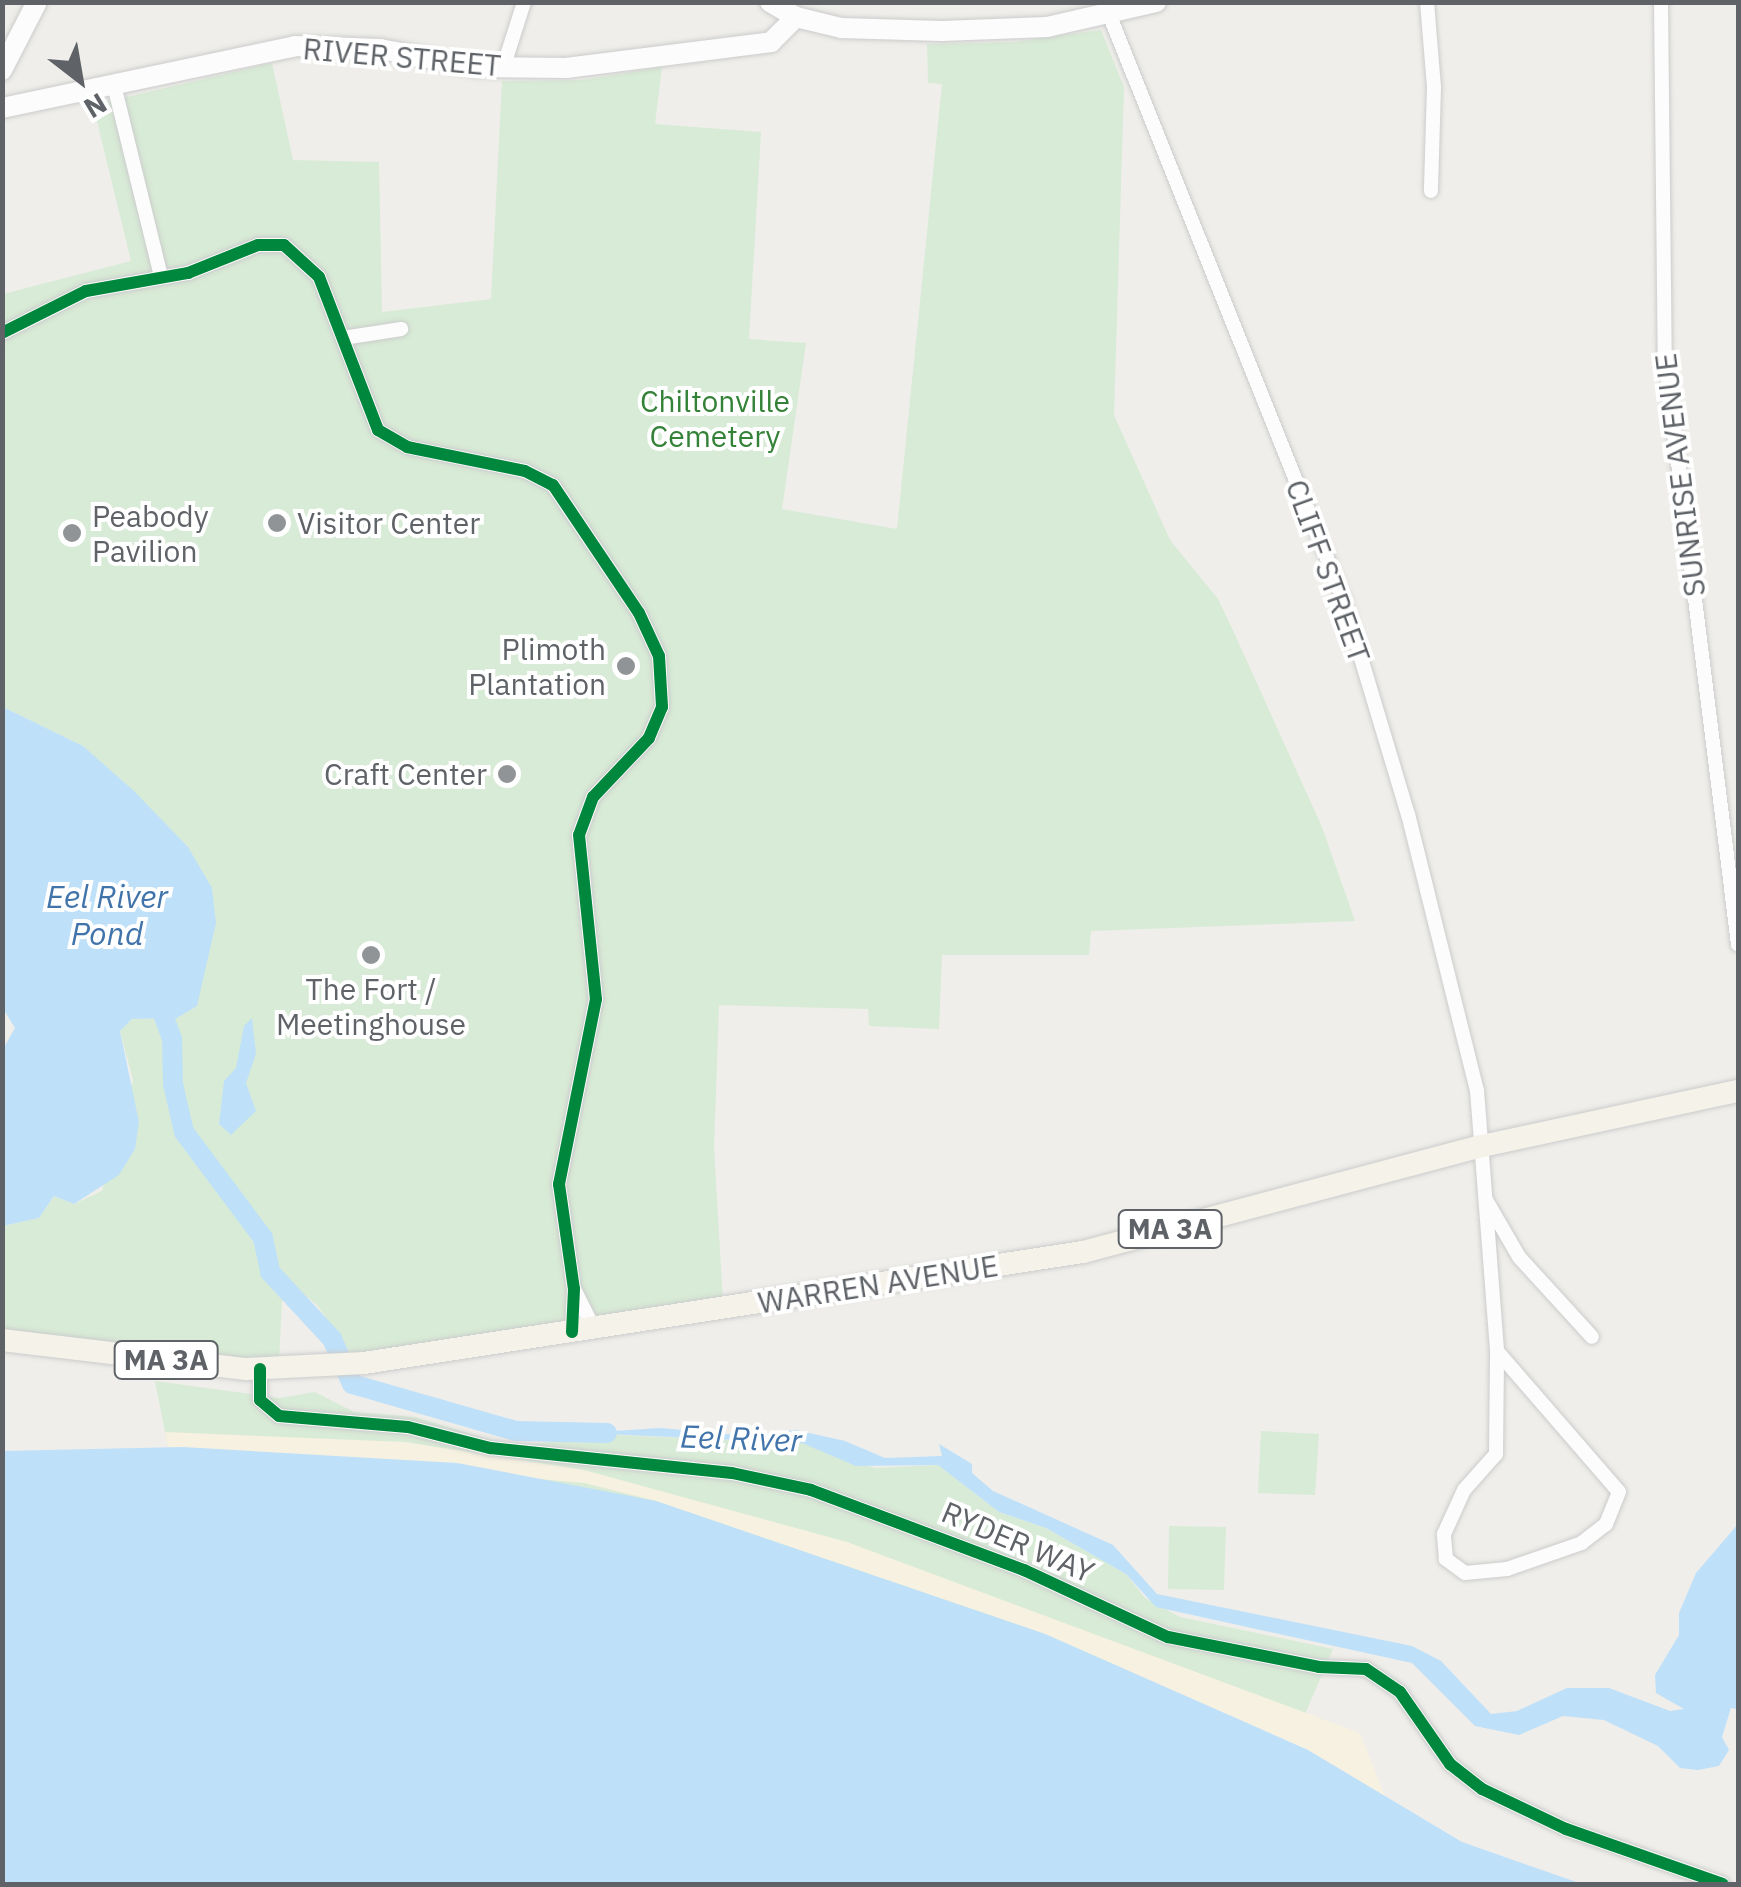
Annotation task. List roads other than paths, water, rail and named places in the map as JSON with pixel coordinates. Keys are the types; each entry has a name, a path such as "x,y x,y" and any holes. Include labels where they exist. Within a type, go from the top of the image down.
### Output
{"main road":[{"name":"WARREN AVENUE","path":"2,1340 260,1370 331,1367 1083,1252 1478,1147 1738,1091"}],"street":[{"path":"2,70 37,2"},
{"path":"503,68 524,2"},
{"path":"770,2 810,14 983,30 1110,14 1156,2"},
{"path":"1426,2 1434,88 1431,191"},
{"name":"SUNRISE AVENUE","path":"1661,2 1665,358 1738,944"},
{"name":"RIVER STREET","path":"11,106 316,45 503,68 566,68 771,42 810,14"},
{"name":"CLIFF STREET","path":"1110,14 1351,622 1466,1033 1478,1103 1478,1147 1497,1351 1496,1454 1464,1490 1444,1534 1446,1560 1465,1573 1507,1569 1582,1543 1606,1524 1618,1492 1497,1351"},
{"path":"114,85 161,276"},
{"path":"2,333 65,298 188,273 258,245 284,245 314,268 371,422 407,446 544,479 588,532 650,632 663,694 654,732 593,798 580,835 596,999 559,1184 583,1330"},
{"path":"343,338 401,329"},
{"path":"1483,1196 1526,1268 1592,1338"},
{"path":"574,1289 583,1330"},
{"name":"RYDER WAY","path":"260,1370 260,1400 279,1416 408,1428 490,1448 732,1473 810,1490 1024,1570 1168,1637 1319,1667 1366,1668 1400,1692 1450,1764 1482,1789 1566,1829 1722,1884"}],"water":[{"name":"Eel River Pond","path":"3,707 83,746 134,791 188,847 212,888 216,923 197,1006 177,1018 132,1019 120,1031 139,1122 135,1149 119,1175 74,1204 54,1196 39,1218 3,1226 3,1049 15,1028 2,1007"},
{"path":"252,1018 256,1054 246,1083 256,1111 231,1135 219,1124 224,1081 236,1068 244,1026"},
{"path":"660,1428 749,1436 796,1430 845,1441 885,1458 942,1456 939,1444 972,1464 972,1473 993,1491 1113,1545 1157,1594 1412,1646 1441,1661 1491,1714 1517,1711 1567,1688 1609,1688 1670,1711 1684,1709 1656,1693 1655,1675 1679,1635 1679,1613 1696,1573 1738,1524 1738,1709 1731,1708 1722,1737 1729,1750 1719,1766 1698,1770 1680,1768 1658,1746 1604,1720 1563,1716 1519,1735 1475,1726 1412,1663 1156,1607 1126,1574 1046,1528 999,1512 938,1465 856,1466 802,1443 583,1433"},
{"path":"183,1447 457,1463 656,1501 1045,1634 1308,1750 1462,1842 1582,1884 3,1884 3,1451"}],"waterway":[{"name":"Eel River","path":"156,995 172,1039 173,1084 184,1132 263,1238 270,1272 332,1339 352,1384 516,1431 607,1433"}],"place":[{"name":"Visitor Center","path":"277,523"},
{"name":"Peabody Pavilion","path":"72,533"},
{"name":"Plimoth Plantation","path":"626,666"},
{"name":"Craft Center","path":"507,774"},
{"name":"The Fort / Meetinghouse","path":"371,955"}],"park label":[{"name":"Chiltonville Cemetery","path":"715,418"}]}
